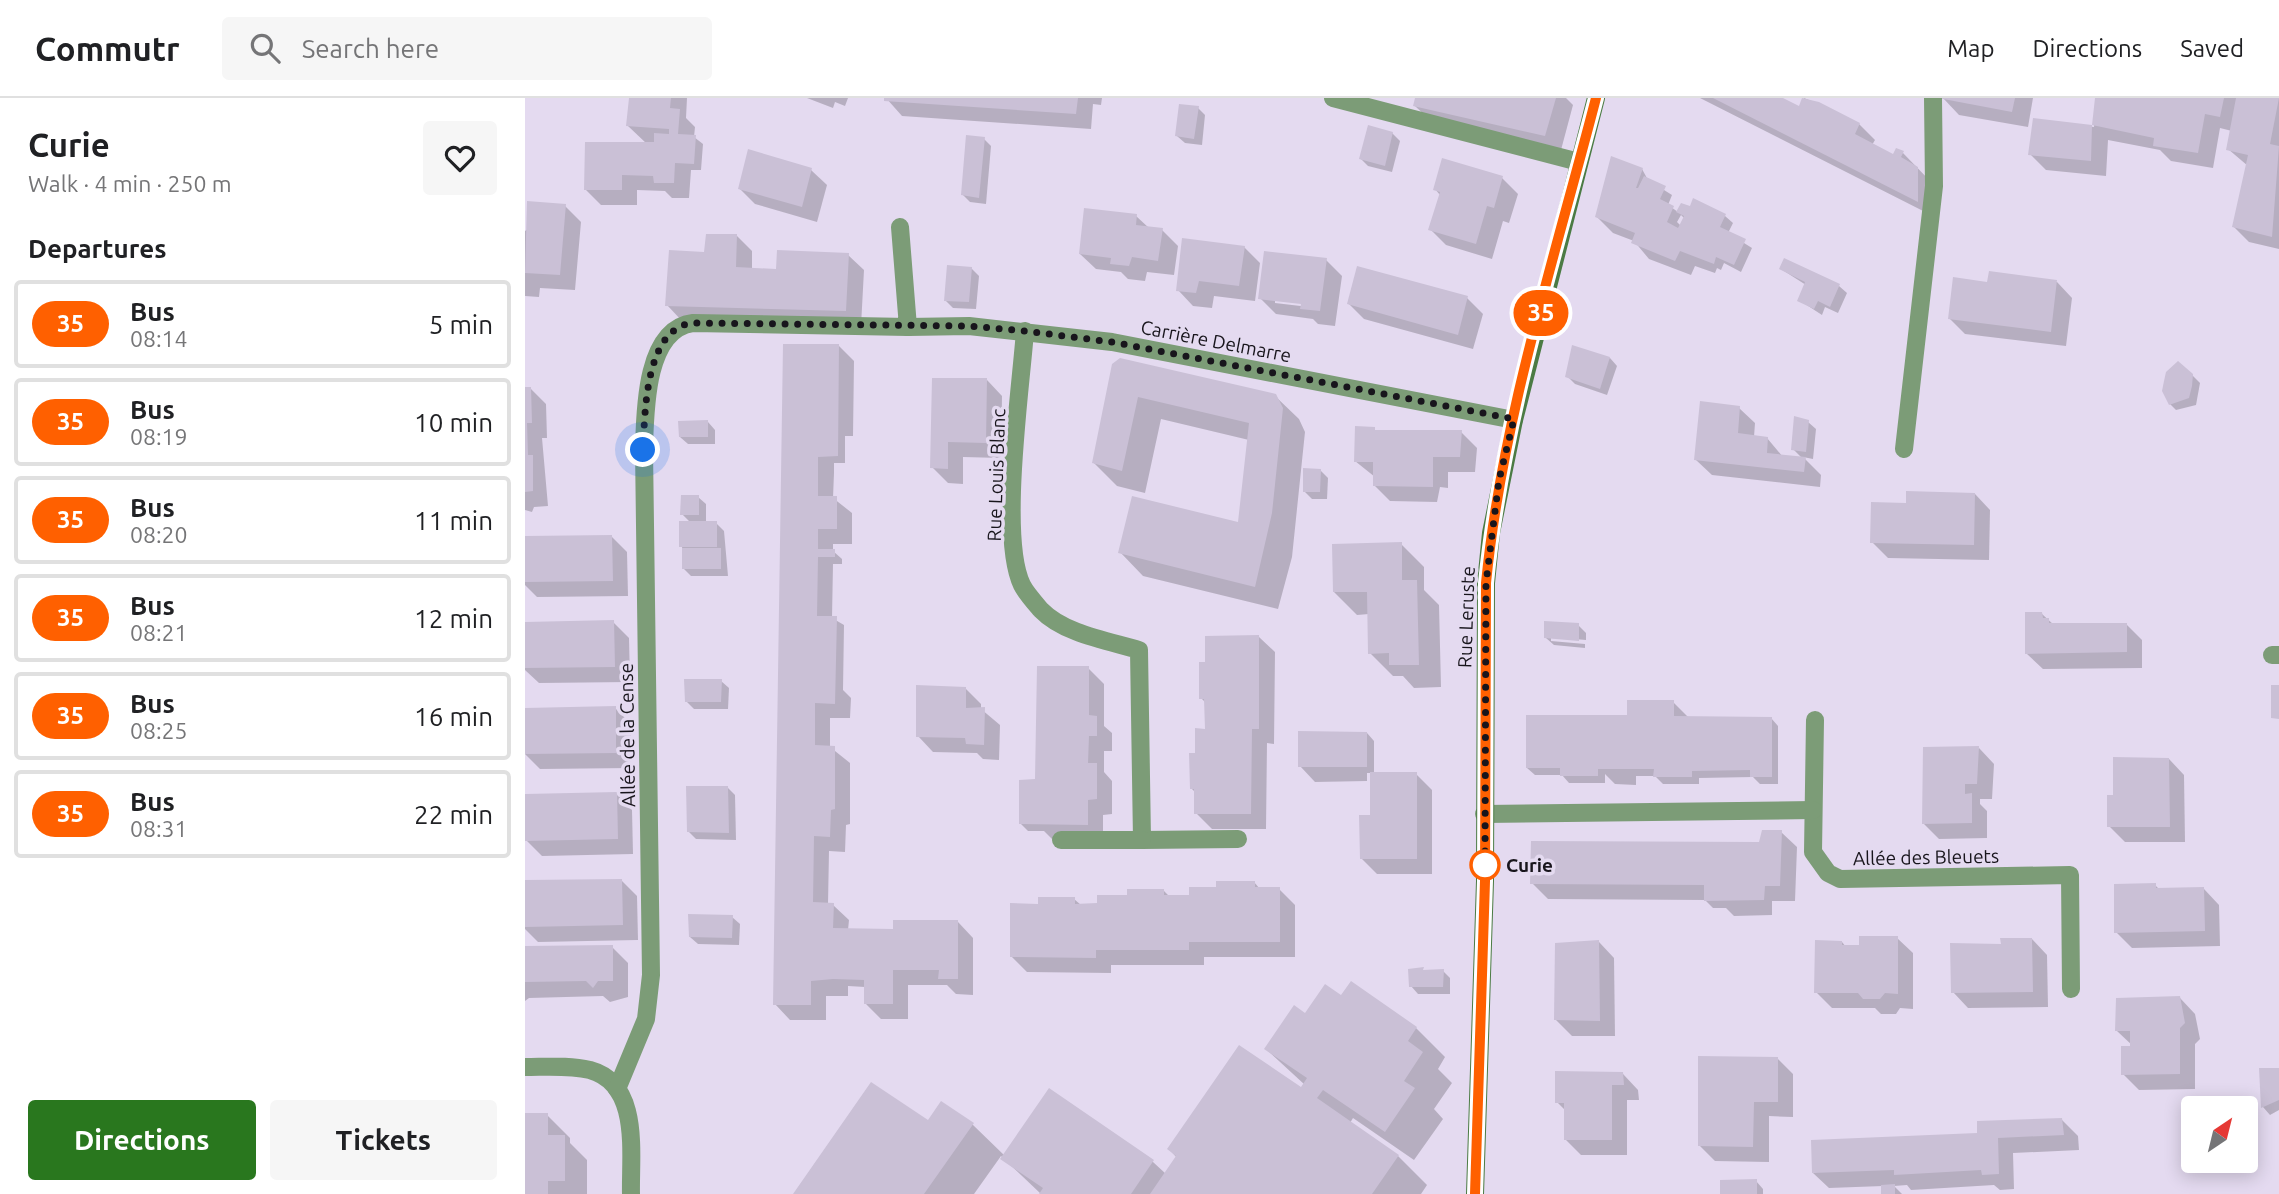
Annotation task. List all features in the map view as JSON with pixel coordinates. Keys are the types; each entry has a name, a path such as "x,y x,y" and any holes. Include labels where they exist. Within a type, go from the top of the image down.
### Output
{"street":[{"path":"1333,98 1580,162"},
{"name":"Rue Leruste","path":"1475,1194 1484,814 1486,583 1499,480 1596,98"},
{"path":"1904,449 1934,187 1933,98"},
{"path":"900,227 908,327"},
{"name":"Carrière Delmarre","path":"651,376 667,335 680,325 969,326 1112,342 1514,419"},
{"name":"Rue Louis Blanc","path":"1025,331 1012,504 1014,553 1022,585 1043,612 1077,631 1139,650 1142,840"},
{"name":"Allée de la Cense","path":"617,1089 646,1018 651,975 643,450 645,410 651,376"},
{"name":"Allée des Bleuets","path":"1815,720 1813,852 1828,873 1840,879 2070,875 2071,989"},
{"path":"1484,814 1813,810"},
{"path":"1061,840 1238,839"},
{"path":"525,1067 591,1070 606,1078 617,1089 627,1110 631,1194"}],"building":[{"path":"629,98 671,98 670,108 680,109 678,134 696,135 694,164 675,163 674,183 654,183 653,176 622,175 622,190 584,190 585,142 654,142 654,133 669,134 669,129 626,126"},
{"path":"884,98 1078,98 1076,114 884,101"},
{"path":"1415,98 1556,98 1545,136 1413,106"},
{"path":"1713,98 1783,98 1799,106 1802,98 1819,102 1860,123 1855,134 1893,154 1896,148 1904,151 1901,157 1918,167 1918,202"},
{"path":"1938,98 2015,98 2012,112"},
{"path":"2095,98 2224,98 2220,117 2205,114 2198,153 2153,146 2154,138 2092,125"},
{"path":"2236,98 2279,98 2270,144 2279,146 2272,237 2232,227 2248,155 2226,150"},
{"path":"1179,104 1199,106 1194,139 1175,136"},
{"path":"2033,118 2092,125 2091,161 2028,155"},
{"path":"1368,125 1393,132 1385,166 1359,159"},
{"path":"966,135 985,137 979,198 961,195"},
{"path":"748,149 812,168 802,207 738,189"},
{"path":"1611,156 1643,168 1636,188 1644,176 1666,186 1660,199 1674,206 1667,222 1678,228 1684,216 1676,212 1681,203 1690,206 1693,198 1726,214 1720,227 1746,239 1734,265 1716,257 1714,264 1680,251 1675,261 1631,243 1635,233 1595,217"},
{"path":"1442,158 1503,176 1494,208 1487,206 1476,244 1428,230 1440,192 1433,190"},
{"path":"527,201 566,204 560,275 525,273"},
{"path":"1084,208 1137,214 1136,225 1163,228 1158,261 1132,257 1129,266 1110,264 1111,258 1079,254"},
{"path":"706,234 737,234 736,267 776,269 777,250 849,253 846,311 665,306 669,250 704,252"},
{"path":"1182,238 1245,246 1239,286 1199,281 1196,293 1176,291"},
{"path":"1264,251 1327,258 1320,311 1300,309 1301,304 1258,299"},
{"path":"1784,258 1840,284 1830,307 1818,301 1814,309 1797,301 1805,282 1779,269"},
{"path":"947,265 972,267 969,302 944,301"},
{"path":"1357,266 1468,296 1458,335 1347,304"},
{"path":"1989,271 2057,280 2051,332 1948,319 1953,277 1987,282"},
{"path":"783,344 839,344 838,456 818,457 818,496 837,496 837,529 818,529 818,549 835,549 835,557 818,557 817,616 837,616 835,704 815,703 815,745 835,746 835,809 831,810 830,837 814,836 813,902 834,903 833,928 893,929 893,920 958,920 958,979 938,979 939,970 893,970 893,1004 864,1004 864,980 833,979 811,981 811,1005 773,1005"},
{"path":"1572,345 1610,357 1600,389 1565,377"},
{"path":"1120,358 1276,394 1283,408 1272,513 1255,587 1118,553 1132,496 1238,522 1249,423 1138,397 1122,471 1092,463 1112,364"},
{"path":"2178,361 2193,374 2192,386 2189,398 2169,405 2162,391 2164,381 2166,372"},
{"path":"932,378 987,378 986,443 948,442 948,469 930,468"},
{"path":"525,387 531,387 532,423 527,423 528,455 533,455 533,491 525,492"},
{"path":"1700,401 1740,406 1738,433 1768,437 1767,453 1806,457 1804,472 1694,460"},
{"path":"1794,416 1809,420 1806,452 1791,450"},
{"path":"708,420 708,437 679,437 678,421"},
{"path":"1355,426 1375,427 1375,430 1462,430 1460,457 1433,457 1433,487 1373,486 1373,462 1354,462"},
{"path":"1303,468 1321,469 1320,492 1303,492"},
{"path":"1906,491 1975,493 1974,545 1870,543 1871,502 1906,503"},
{"path":"681,495 699,495 699,515 680,515"},
{"path":"679,521 717,521 717,547 679,547"},
{"path":"612,535 613,581 525,582 525,536"},
{"path":"1402,542 1402,580 1417,580 1419,665 1389,665 1389,653 1368,654 1367,592 1333,592 1332,544"},
{"path":"682,548 721,548 721,569 682,569"},
{"path":"2025,612 2042,612 2043,618 2049,618 2049,623 2127,623 2127,652 2025,654"},
{"path":"614,620 615,667 525,668 525,622"},
{"path":"1544,621 1579,623 1579,641 1544,638"},
{"path":"1259,635 1259,729 1252,729 1251,814 1194,814 1189,753 1195,753 1195,728 1205,729 1204,699 1199,699 1199,662 1205,662 1205,636"},
{"path":"1037,666 1089,666 1089,715 1097,716 1097,736 1089,736 1088,763 1097,763 1097,799 1088,800 1088,825 1019,824 1019,780 1035,779"},
{"path":"684,679 722,679 721,702 685,702"},
{"path":"916,685 966,687 966,708 985,707 984,745 966,744 965,738 916,737"},
{"path":"2271,685 2279,685 2279,719 2271,718"},
{"path":"1627,700 1674,700 1674,716 1772,717 1772,777 1750,777 1750,770 1692,771 1692,777 1653,777 1654,769 1598,769 1598,776 1560,776 1560,768 1526,768 1526,715 1627,715"},
{"path":"616,706 616,753 525,754 525,708"},
{"path":"1298,731 1367,732 1367,767 1298,767"},
{"path":"1979,746 1977,784 1965,784 1965,794 1972,793 1972,823 1922,824 1923,747"},
{"path":"2113,757 2169,758 2170,827 2107,827 2107,795 2113,795"},
{"path":"1370,772 1417,772 1417,859 1360,859 1359,815 1370,815"},
{"path":"686,786 728,786 729,833 687,832"},
{"path":"617,792 618,839 525,841 525,794"},
{"path":"1762,830 1782,830 1780,886 1765,886 1764,900 1704,901 1704,885 1530,884 1531,841 1759,842"},
{"path":"622,879 623,925 525,927 525,880"},
{"path":"1216,881 1255,881 1255,887 1280,887 1280,942 1189,942 1189,950 1096,950 1096,958 1010,957 1010,903 1038,904 1038,897 1075,897 1075,904 1097,903 1097,895 1127,895 1127,889 1164,889 1164,895 1189,895 1189,887 1216,887"},
{"path":"2156,883 2156,888 2204,887 2205,931 2114,933 2114,884"},
{"path":"688,914 733,915 732,938 689,937"},
{"path":"1859,936 1898,936 1898,994 1885,993 1880,999 1863,999 1858,993 1814,993 1815,940 1859,945"},
{"path":"2000,938 2032,938 2033,992 1951,993 1950,943 2001,944"},
{"path":"1599,940 1600,1021 1554,1020 1555,943"},
{"path":"613,945 613,981 598,981 593,988 586,981 525,982 525,946"},
{"path":"1424,967 1423,970 1444,969 1443,987 1409,987 1408,969"},
{"path":"1351,981 1417,1027 1408,1041 1423,1052 1404,1081 1415,1088 1385,1132 1323,1090 1317,1098 1399,1155 1372,1194 1150,1194 1176,1156 1167,1149 1239,1045 1301,1087 1307,1078 1264,1049 1294,1005 1305,1013 1325,984 1341,995"},
{"path":"2180,996 2185,1023 2180,1028 2180,1074 2121,1075 2121,1046 2130,1046 2130,1031 2115,1031 2116,998"},
{"path":"1698,1056 1778,1057 1778,1102 1754,1102 1753,1147 1698,1146"},
{"path":"2259,1068 2279,1068 2279,1100 2261,1108"},
{"path":"1555,1071 1623,1072 1624,1085 1612,1085 1612,1140 1564,1140 1564,1103 1555,1103"},
{"path":"871,1082 928,1120 941,1101 974,1123 924,1194 793,1194"},
{"path":"1049,1088 1154,1160 1131,1194 1039,1194 1043,1188 1000,1159"},
{"path":"525,1113 548,1113 548,1135 565,1135 565,1181 548,1181 548,1194 525,1194"},
{"path":"2062,1118 2064,1135 1998,1138 1999,1174 1982,1175 1981,1170 1894,1175 1894,1170 1812,1173 1811,1140 1977,1133 1977,1121"},
{"path":"1757,1179 1757,1194 1720,1194 1720,1180"},
{"path":"1895,1184 1895,1194 1881,1194 1881,1185"}],"bus line":[{"name":"35","path":"1475,1194 1485,881 1486,583 1491,533 1499,480 1596,98"}],"place":[{"name":"Curie","path":"1485,865"}],"route":[{"path":"643,450 645,410 651,376 660,348 667,335 680,325 693,323 969,326 1025,331 1112,342 1514,419 1499,480 1486,583 1485,865"}]}
